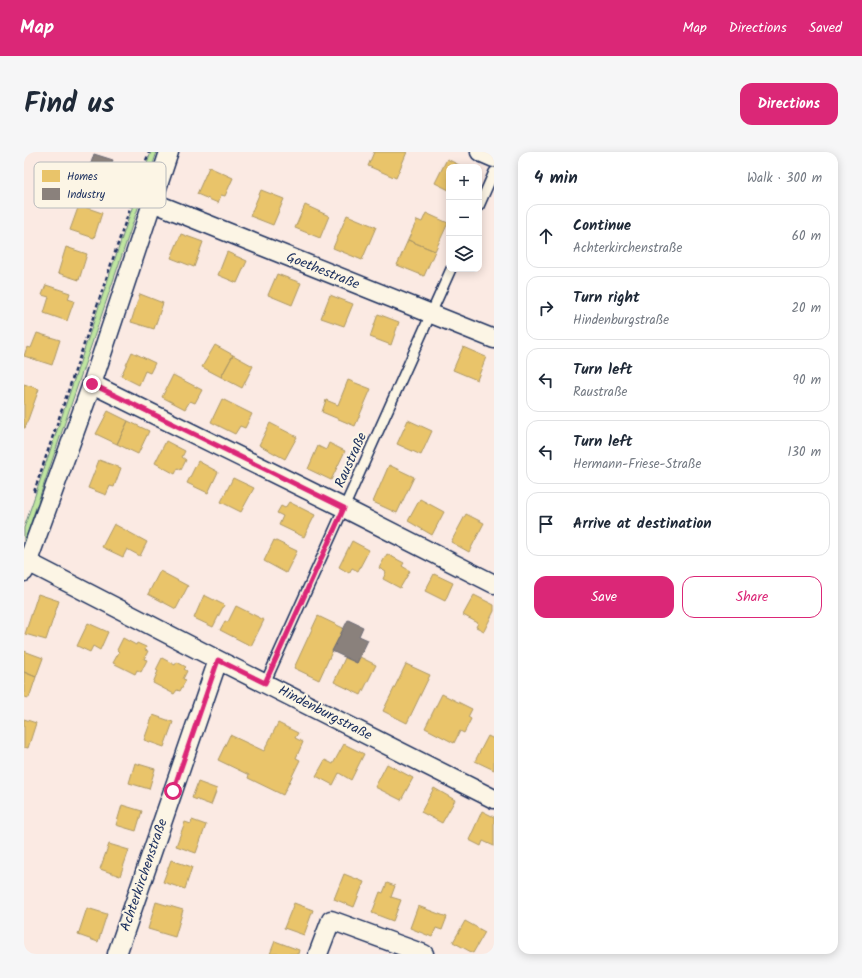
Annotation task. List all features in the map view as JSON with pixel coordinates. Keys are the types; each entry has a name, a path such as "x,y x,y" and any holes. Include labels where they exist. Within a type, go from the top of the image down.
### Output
{"street":[{"path":"166,162 169,152"},
{"path":"480,152 494,158"},
{"path":"25,565 92,384 150,208"},
{"name":"Goethestraße","path":"166,208 494,339"},
{"path":"92,384 344,508 494,584"},
{"name":"Hindenburgstraße","path":"25,565 265,683 494,799"},
{"name":"Achterkirchenstraße","path":"117,954 218,660"},
{"path":"318,954 331,920 424,954"}],"lane":[{"path":"482,200 494,172"},
{"name":"Raustraße","path":"265,683 450,272"}],"path":[{"path":"146,162 149,152"},
{"path":"32,499 130,208"}],"green space":[{"path":"151,152 157,152 154,162 148,162"},
{"path":"132,208 138,208 24,543 24,528"}],"building: Homes":[{"path":"374,152 407,152 396,178 368,166"},
{"path":"447,159 457,164 446,164 446,188 435,183"},
{"path":"209,167 233,178 225,196 221,195 218,203 197,194"},
{"path":"261,190 284,199 273,225 250,216"},
{"path":"305,205 329,216 320,238 295,228"},
{"path":"78,208 88,208 102,213 94,238 70,230"},
{"path":"426,213 446,222 446,227 435,251 408,240 417,220 422,222"},
{"path":"347,215 376,227 362,260 333,248"},
{"path":"181,234 203,242 194,267 171,258"},
{"path":"408,240 435,251 424,276 397,265"},
{"path":"66,247 87,254 79,280 58,273"},
{"path":"227,252 247,261 237,283 218,275"},
{"path":"277,274 301,283 292,305 268,295"},
{"path":"46,285 70,293 68,299 74,301 67,321 44,313 49,297 42,295"},
{"path":"140,294 163,303 154,329 131,322"},
{"path":"330,295 353,304 344,326 321,318"},
{"path":"378,314 399,322 391,345 370,337"},
{"path":"37,333 60,340 52,365 24,356 27,347 31,348"},
{"path":"215,345 233,355 221,377 202,367"},
{"path":"463,347 486,357 477,380 453,370"},
{"path":"132,352 155,363 150,373 145,371 139,385 121,376"},
{"path":"233,355 253,366 242,388 221,377"},
{"path":"173,375 202,390 195,403 190,401 185,409 162,397"},
{"path":"348,380 371,389 355,426 322,412 326,400 338,405"},
{"path":"24,384 39,389 25,428 24,428"},
{"path":"222,399 252,414 245,428 240,426 235,434 211,422"},
{"path":"108,411 128,421 117,444 96,434"},
{"path":"408,420 432,431 421,455 397,444"},
{"path":"128,421 149,431 138,454 117,444"},
{"path":"270,423 297,437 285,459 259,445"},
{"path":"166,441 185,451 182,457 186,460 181,470 178,468 175,474 155,463"},
{"path":"329,443 345,451 331,480 308,469 318,446 326,450"},
{"path":"99,460 121,468 114,487 110,486 106,495 88,488"},
{"path":"198,461 218,472 208,493 187,483"},
{"path":"389,465 414,477 397,513 373,502"},
{"path":"233,478 254,488 241,512 221,502"},
{"path":"420,499 444,512 432,535 408,521"},
{"path":"289,502 315,515 304,537 279,525 283,516 277,513 281,506 285,508"},
{"path":"466,514 484,523 469,552 451,542"},
{"path":"114,524 147,542 140,556 127,549 123,557 102,547"},
{"path":"274,540 297,551 286,573 264,561"},
{"path":"352,541 369,550 358,571 352,568 349,573 339,567"},
{"path":"387,554 404,563 402,566 410,571 400,588 383,579 386,572 379,568"},
{"path":"160,571 188,586 176,609 148,594"},
{"path":"434,574 453,583 445,601 425,591"},
{"path":"38,594 59,601 46,640 25,634"},
{"path":"204,595 224,605 213,627 194,618"},
{"path":"474,595 494,605 494,611 484,631 476,627 478,623 463,615"},
{"path":"236,606 264,620 251,646 220,630 225,621 228,622"},
{"path":"318,616 343,628 319,680 294,668"},
{"path":"88,623 108,632 100,650 93,646 90,652 77,646"},
{"path":"123,638 136,645 137,643 146,647 145,650 148,651 144,659 147,660 141,672 137,670 135,674 113,663 119,652 117,650"},
{"path":"24,651 43,658 36,677 24,672"},
{"path":"360,657 376,665 361,695 334,682 345,658 357,663"},
{"path":"162,658 175,665 177,662 186,667 184,669 187,671 183,679 186,680 180,691 177,690 174,694 153,683 158,671 156,670"},
{"path":"406,664 430,675 407,723 383,711"},
{"path":"24,672 36,677 29,698 24,697"},
{"path":"442,694 472,709 468,717 471,719 464,733 460,731 454,743 425,728"},
{"path":"153,715 173,722 164,747 144,740"},
{"path":"24,719 36,723 28,748 24,747"},
{"path":"278,723 298,733 295,738 303,742 296,758 300,760 283,795 248,778 249,775 218,760 230,735 264,751"},
{"path":"488,736 494,739 494,770 475,761"},
{"path":"344,744 364,754 351,780 339,773 333,785 316,776 325,760 333,764"},
{"path":"135,763 155,769 149,789 129,783"},
{"path":"387,764 413,778 401,800 375,787"},
{"path":"198,782 217,789 211,805 192,798"},
{"path":"434,788 455,800 442,823 421,812"},
{"path":"122,805 142,811 136,831 116,825"},
{"path":"482,811 494,817 494,846 483,841 481,846 469,840"},
{"path":"192,820 206,825 196,853 176,846 185,822 191,824"},
{"path":"109,844 129,850 120,876 100,869"},
{"path":"171,860 192,867 185,889 163,882"},
{"path":"344,874 364,882 354,907 334,899"},
{"path":"387,883 395,886 391,897 401,900 393,921 372,913 380,892 383,893"},
{"path":"156,902 183,910 175,937 148,929"},
{"path":"294,903 313,910 304,935 284,928"},
{"path":"418,906 447,917 442,930 436,928 432,937 410,928"},
{"path":"87,908 107,914 98,942 78,935"},
{"path":"465,921 485,932 473,953 453,942"},
{"path":"275,941 299,950 298,954 270,954"}],"building: Industry":[{"path":"94,154 113,160 112,162 91,162"},
{"path":"348,620 363,627 359,636 368,640 357,663 332,651"}],"route":[{"path":"92,384 344,508 265,683 218,660 173,791"}]}
